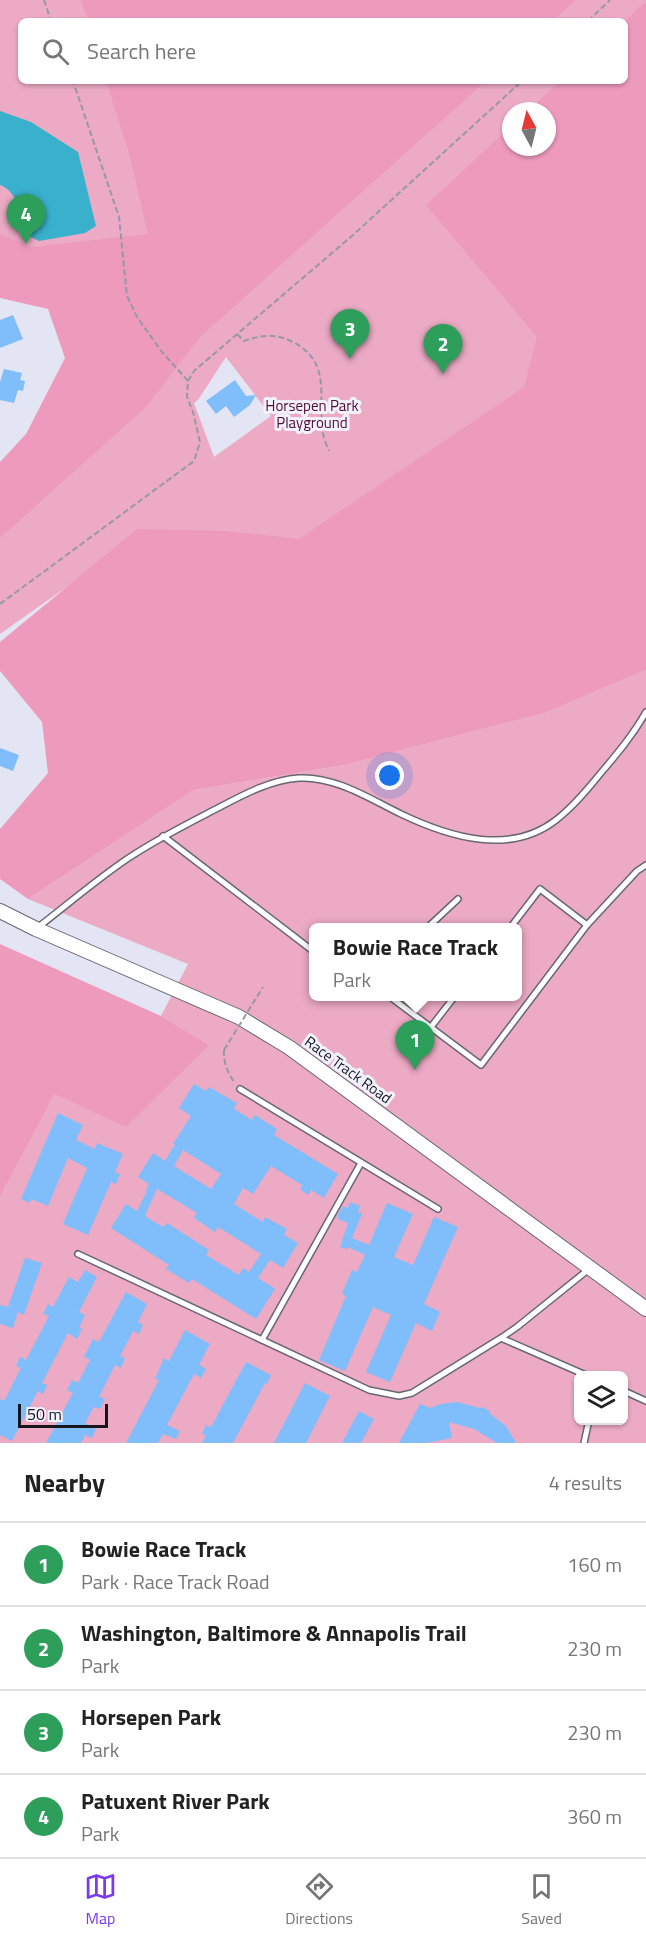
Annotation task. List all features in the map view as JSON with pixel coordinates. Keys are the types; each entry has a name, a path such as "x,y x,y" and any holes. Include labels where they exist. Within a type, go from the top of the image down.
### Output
{"street":[{"name":"Race Track Road","path":"4,913 239,1017 258,1028 290,1048 646,1309"}],"lane":[{"path":"36,929 128,858 163,836 230,801 270,784 300,778 317,779 348,788 411,819 460,837 490,840 522,837 556,820 578,799 630,738 646,712"},
{"path":"163,836 309,948"},
{"path":"396,1001 481,1065 586,926 637,871 646,865"},
{"path":"513,923 540,889 586,926"},
{"path":"431,923 458,899"},
{"path":"431,1027 451,1001"},
{"path":"240,1089 438,1209"},
{"path":"262,1340 361,1162"},
{"path":"78,1254 369,1390 399,1396 421,1388 501,1338 590,1268"},
{"path":"501,1338 577,1371"},
{"path":"628,1393 646,1401"},
{"path":"584,1443 588,1425"}],"path":[{"path":"44,0 50,18"},
{"path":"591,18 610,0"},
{"path":"74,84 119,217 128,296 137,317 162,352 188,381"},
{"path":"0,604 194,461 200,442 187,397 188,381 194,371 353,236 519,84"},
{"path":"237,334 244,341 268,335 279,336 300,346 308,353 320,373 323,434 328,451"},
{"path":"240,1089 230,1077 223,1058 224,1050 263,987"}],"green space":[{"name":"Horsepen Park Playground","path":"0,0 646,0 646,613 122,548 0,634 0,505 88,317 0,264","holes":["226,357 271,416 214,457 194,403"]},
{"path":"646,670 646,1443 0,1443 0,1197 55,1094 208,1045 161,1016 188,964 28,899 194,790 345,765 545,713"}],"shaded area":[{"path":"81,0 576,0 556,18 87,18"},
{"path":"646,1 646,670 545,713 345,765 194,790 28,899 0,879 0,829 48,773 42,722 0,671 0,642 137,529 226,531 299,539 524,387 537,337 426,205 502,134 502,156 556,156 556,102 538,102 557,84 628,84 628,18"},
{"path":"107,84 483,84 199,338 147,406 0,538 0,462 26,434 65,358 48,309 0,298 0,234 32,247 148,234 129,153"},
{"path":"0,944 161,1016 209,1045 126,1127 55,1094 0,1197"}],"water":[{"path":"0,111 31,122 78,152 96,226 85,233 39,241 27,235 16,199 12,193 0,185"}],"building":[{"path":"13,315 23,339 0,348 0,320"},
{"path":"4,369 22,373 20,380 25,381 23,391 18,390 14,403 0,400 0,382"},
{"path":"235,380 246,396 256,395 250,405 234,417 226,406 216,414 206,401"},
{"path":"0,748 19,755 13,771 0,766"},
{"path":"194,1084 206,1091 209,1087 237,1103 234,1109 252,1120 255,1115 277,1129 274,1135 338,1174 324,1198 311,1190 308,1195 300,1189 302,1185 271,1166 253,1194 243,1188 234,1204 263,1222 265,1217 287,1229 284,1235 298,1243 283,1268 270,1260 258,1278 275,1289 256,1319 192,1279 189,1283 166,1269 169,1265 111,1228 126,1204 137,1211 149,1184 138,1177 153,1153 165,1161 191,1116 179,1108","holes":["183,1150 221,1174 211,1189 174,1166","157,1189 197,1213 194,1218 215,1232 218,1227 261,1254 249,1272 243,1268 239,1275 206,1255 209,1250 167,1223 163,1227 145,1216"]},
{"path":"58,1113 83,1125 76,1140 95,1149 97,1143 123,1154 115,1172 120,1174 116,1184 111,1182 88,1235 63,1224 87,1168 68,1158 48,1206 31,1199 30,1203 21,1199"},
{"path":"350,1202 360,1206 358,1212 362,1214 352,1238 369,1245 387,1203 413,1214 394,1257 413,1265 434,1217 458,1227 424,1304 440,1312 432,1331 416,1323 390,1382 366,1372 391,1315 373,1307 345,1371 319,1360 346,1296 342,1294 352,1270 357,1272 365,1255 348,1247 347,1249 340,1247 348,1223 338,1219 338,1214 343,1206 348,1208"},
{"path":"25,1258 42,1263 24,1315 18,1312 13,1328 0,1324 0,1305 8,1307"},
{"path":"85,1270 97,1277 79,1312 85,1315 79,1328 82,1329 77,1339 68,1333 42,1383 47,1385 43,1394 38,1391 12,1441 0,1435 0,1399 4,1401 21,1368 16,1366 20,1357 26,1360 49,1316 43,1314 48,1304 53,1307 69,1277 78,1282"},
{"path":"126,1292 147,1304 138,1322 143,1325 139,1334 133,1331 120,1356 125,1358 121,1368 115,1365 99,1397 105,1399 100,1409 94,1407 85,1423 96,1429 92,1438 85,1435 81,1443 46,1443 73,1393 67,1390 72,1380 78,1383 90,1360 84,1357 93,1339 99,1342"},
{"path":"185,1330 210,1344 199,1365 206,1369 201,1378 194,1374 167,1425 180,1431 176,1439 163,1434 158,1443 126,1443 159,1380 155,1379 164,1358 169,1361"},
{"path":"246,1362 271,1375 267,1384 265,1383 233,1443 202,1443 206,1436 202,1434 206,1425 211,1427"},
{"path":"305,1383 330,1396 306,1443 274,1443"},
{"path":"457,1402 490,1411 489,1413 506,1426 516,1443 497,1443 474,1429 449,1422 452,1438 426,1443 399,1443 420,1404 430,1408"},
{"path":"359,1411 374,1419 361,1443 342,1443"}],"place":[{"name":"Patuxent River Park","path":"26,244"},
{"name":"Horsepen Park","path":"350,359"},
{"name":"Washington, Baltimore & Annapolis Trail","path":"443,374"},
{"name":"Bowie Race Track","path":"415,1070"}]}
